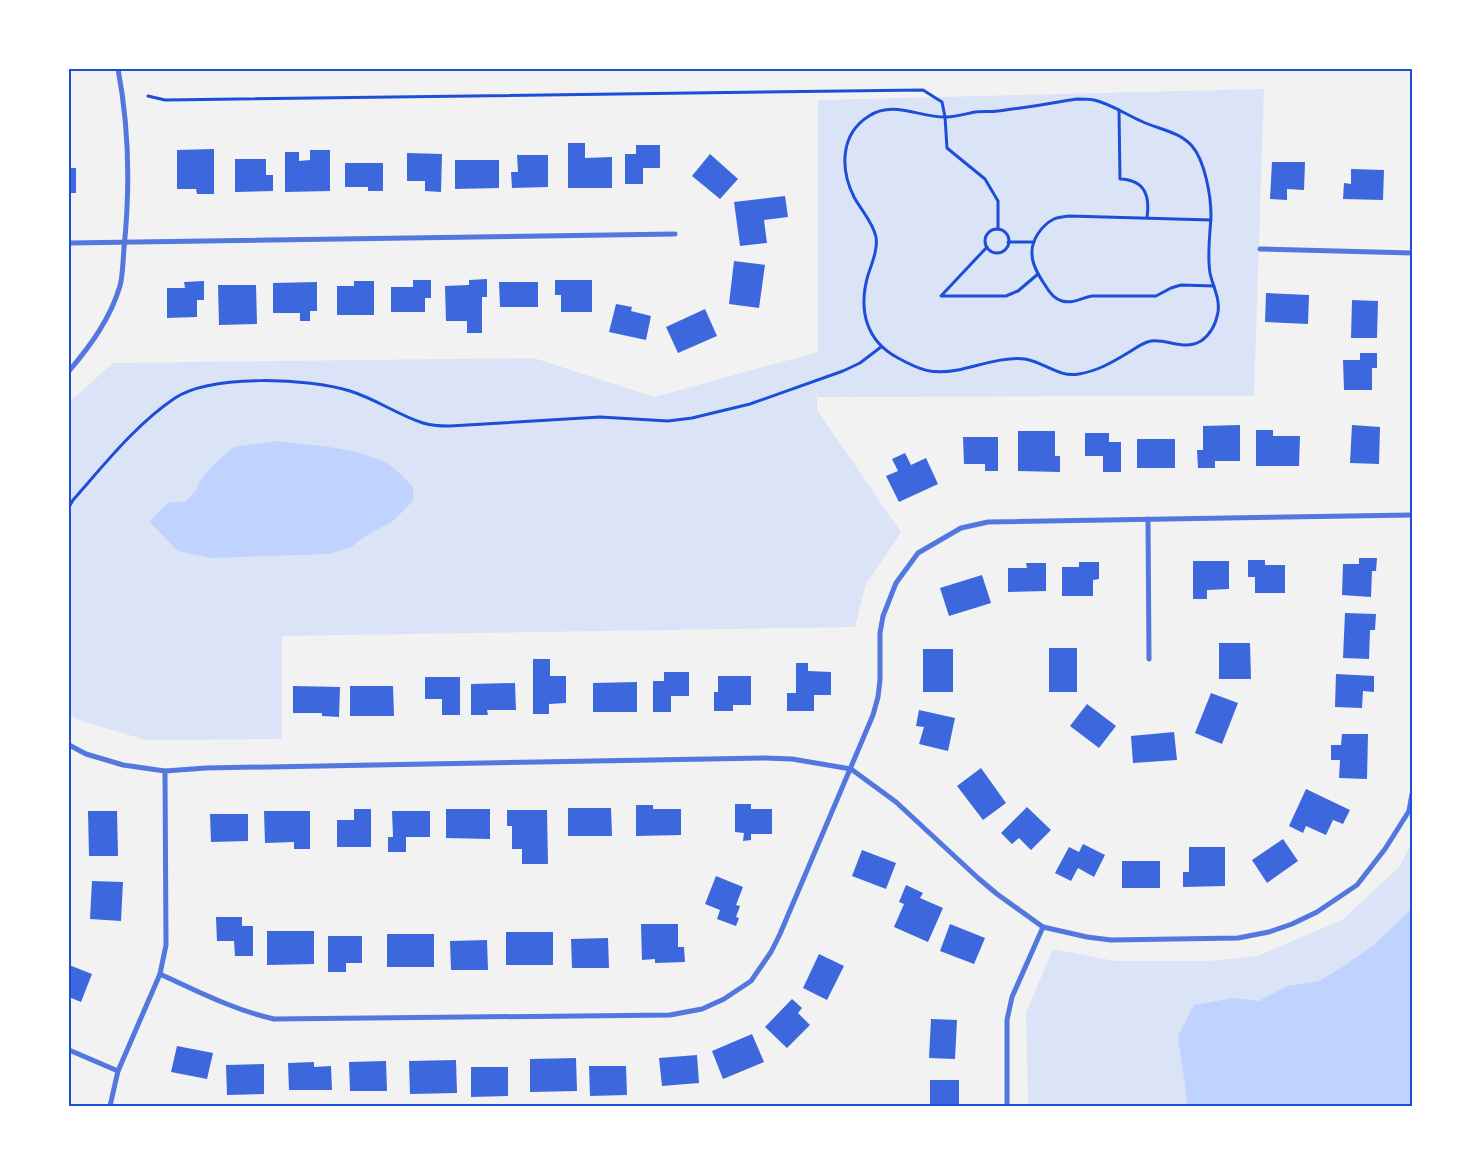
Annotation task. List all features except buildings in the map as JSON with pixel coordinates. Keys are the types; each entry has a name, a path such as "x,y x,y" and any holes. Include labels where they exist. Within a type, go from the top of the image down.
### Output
{"street":[{"path":"69,371 100,330 114,304 121,284 128,201 123,94 118,69"},
{"path":"69,243 675,234"},
{"path":"1260,249 1412,253"},
{"path":"160,974 233,1006 274,1019 670,1015 702,1009 724,999 751,981 771,952 780,934 874,715 878,697 880,634 886,604 896,583 918,553 961,528 988,522 1412,516"},
{"path":"1148,519 1149,658"},
{"path":"69,745 86,754 109,762 165,771 206,768 764,758 792,758 851,769 902,806 978,878 1043,927 1087,937 1111,940 1238,938 1269,932 1317,912 1357,885 1385,849 1410,811 1412,794"},
{"path":"110,1106 118,1071 160,974 167,935 165,771"},
{"path":"1006,1106 1006,1020 1012,997 1043,927"},
{"path":"69,1050 118,1071"}],"path":[{"path":"148,96 165,100 923,90 942,102 947,148 985,179 998,201 998,229"},
{"path":"1077,99 1090,99 1119,110 1179,136 1191,144 1200,157 1206,177 1211,220 1210,275 1218,300 1217,318 1210,333 1204,339 1193,345 1150,341 1141,344 1103,368 1076,375 1064,373 1024,358 944,373 929,372 916,368 880,347 871,335 864,312 863,299 875,252 876,235 871,223 853,195 848,180 844,154 847,141 861,121 872,113 882,110 906,109 945,117 1077,99"},
{"path":"1119,110 1120,179 1136,183 1148,194 1148,218"},
{"path":"1211,220 1069,216 1055,218 1046,224 1037,236 1032,253 1038,274 1053,296 1059,300 1072,302 1092,296 1156,296 1181,285 1214,286"},
{"path":"998,229 1005,232 1008,242 1007,246 1001,251 993,252 987,247 986,236 991,231 998,229"},
{"path":"1008,242 1034,242"},
{"path":"987,247 940,296 1006,296 1018,291 1038,274"},
{"path":"69,507 124,442 152,416 176,398 197,389 227,383 253,380 321,384 350,390 376,400 423,423 435,425 450,426 600,417 668,421 692,418 750,404 843,371 860,363 880,347"}],"shaded area":[{"path":"1264,89 1254,396 818,397 817,392 817,410 901,532 866,584 855,627 282,636 282,739 146,740 77,720 69,713 69,402 113,363 534,358 654,397 818,352 818,100"},
{"path":"1412,843 1412,1106 1028,1106 1026,1013 1053,949 1115,961 1209,961 1258,956 1342,920 1399,867"}],"water":[{"path":"277,441 345,450 384,462 396,470 413,487 413,501 393,521 364,537 351,547 329,554 211,558 181,552 149,521 168,503 186,501 197,489 198,484 207,471 233,447"},
{"path":"1412,908 1412,1106 1188,1106 1178,1036 1194,1005 1233,998 1259,1001 1287,986 1319,981 1374,945"}]}
